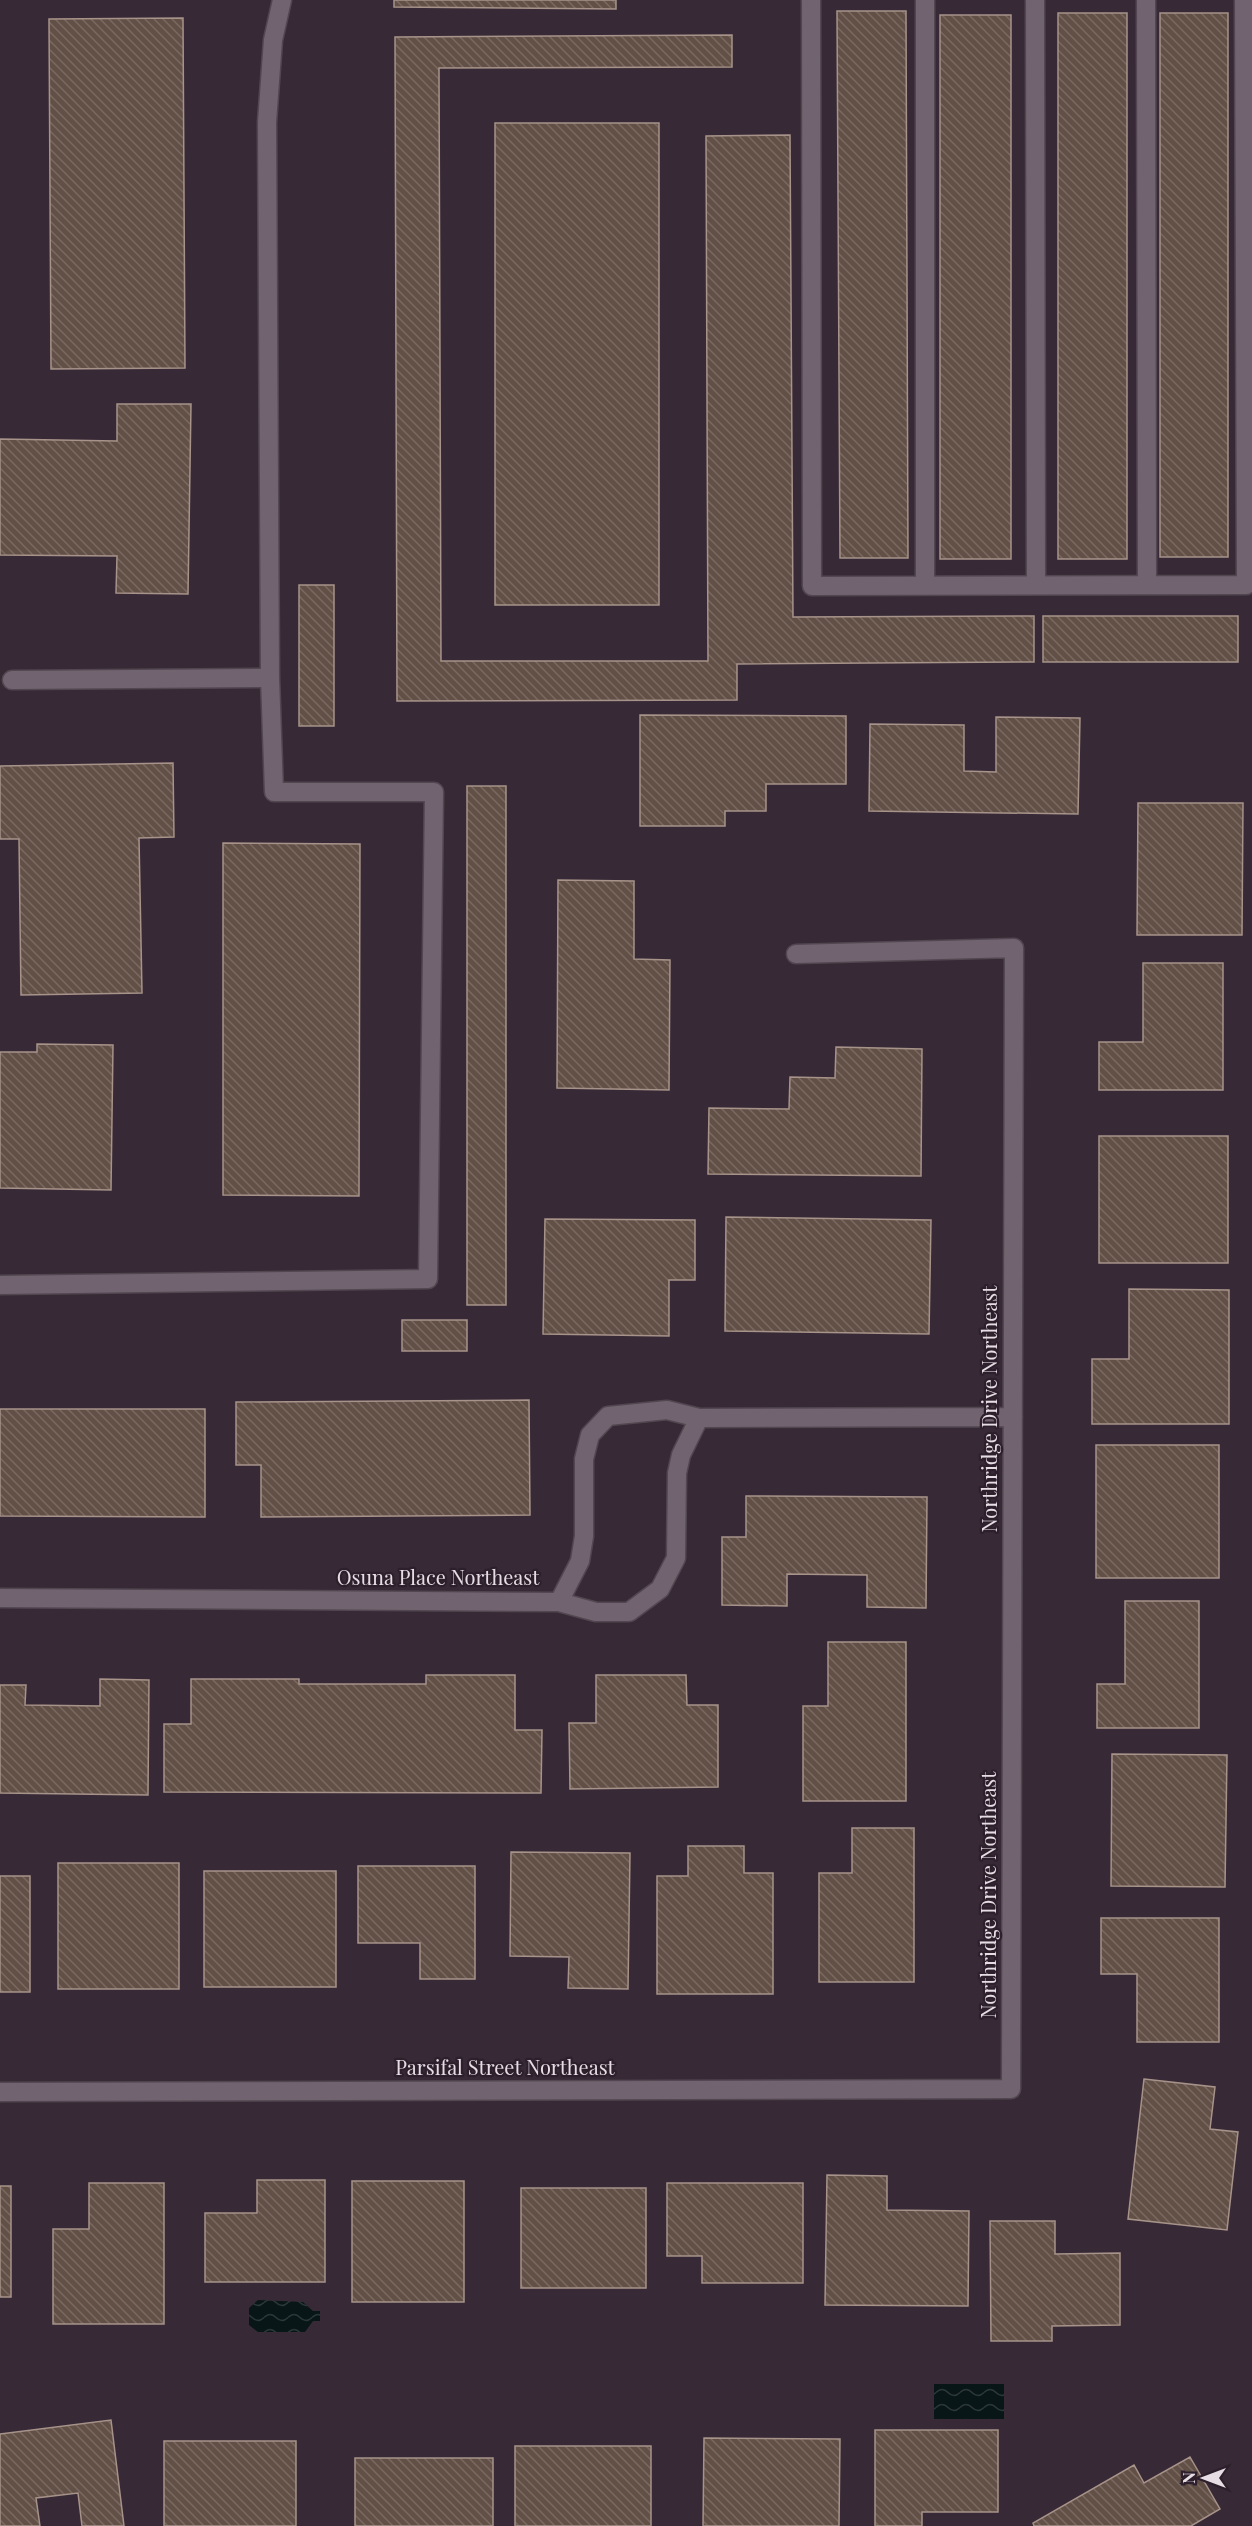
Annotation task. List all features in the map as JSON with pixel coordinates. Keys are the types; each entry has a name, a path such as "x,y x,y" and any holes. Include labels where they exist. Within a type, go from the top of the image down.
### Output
{"street":[{"path":"0,1285 428,1278 434,792 274,792 270,678 267,122 273,40 282,0"},
{"path":"811,0 812,586 1246,585 1244,0"},
{"path":"925,0 925,585"},
{"path":"1035,0 1036,585"},
{"path":"1146,0 1147,585"},
{"path":"12,680 270,678"},
{"name":"Northridge Drive Northeast","path":"796,954 1014,948 1011,2089"},
{"name":"Osuna Place Northeast","path":"0,1598 559,1602 580,1561 584,1536 584,1459 590,1435 608,1416 666,1410 699,1418 1013,1417"},
{"path":"559,1602 596,1612 629,1612 660,1589 676,1558 677,1473 681,1455 699,1418"},
{"name":"Parsifal Street Northeast","path":"0,2092 1011,2089"}],"water":[{"path":"258,2300 303,2302 313,2311 320,2311 320,2321 313,2321 305,2332 258,2332 249,2325 249,2308"},
{"path":"934,2384 1004,2384 1004,2419 934,2419"}],"building":[{"path":"394,0 616,0 616,9 394,7"},
{"path":"837,11 906,11 908,558 840,558"},
{"path":"1058,13 1127,13 1127,559 1058,559"},
{"path":"1160,13 1228,13 1228,557 1160,557"},
{"path":"940,15 1011,15 1011,559 940,559"},
{"path":"183,18 185,368 51,369 49,19"},
{"path":"732,35 732,67 439,68 441,661 708,661 706,136 790,135 793,617 1034,616 1034,662 737,664 737,700 397,701 395,37"},
{"path":"495,123 659,123 659,605 495,605"},
{"path":"117,404 191,404 188,594 116,593 117,556 0,555 0,439 117,441"},
{"path":"299,585 334,585 334,726 299,726"},
{"path":"1043,616 1238,616 1238,662 1043,662"},
{"path":"640,715 846,716 846,784 766,784 766,811 725,811 725,826 640,826"},
{"path":"996,717 1080,718 1078,814 869,811 870,724 964,725 964,771 996,772"},
{"path":"173,763 174,837 139,838 142,993 21,995 19,839 0,839 0,766"},
{"path":"467,786 506,786 506,1305 467,1305"},
{"path":"1138,803 1243,803 1242,935 1137,935"},
{"path":"223,843 360,844 359,1196 223,1195"},
{"path":"558,880 634,881 634,959 670,960 669,1090 557,1088"},
{"path":"1143,963 1223,963 1223,1090 1099,1090 1099,1042 1143,1042"},
{"path":"37,1044 113,1045 111,1190 0,1188 0,1052 37,1052"},
{"path":"836,1047 922,1049 921,1176 708,1174 709,1108 789,1109 790,1077 835,1078"},
{"path":"1099,1136 1228,1136 1228,1263 1099,1263"},
{"path":"726,1217 931,1220 929,1334 725,1331"},
{"path":"545,1219 695,1220 695,1280 669,1280 669,1336 543,1334"},
{"path":"1129,1289 1229,1290 1229,1424 1092,1424 1092,1359 1129,1359"},
{"path":"402,1320 467,1320 467,1351 402,1351"},
{"path":"529,1400 530,1515 261,1517 261,1465 236,1465 236,1402"},
{"path":"0,1409 205,1409 205,1517 0,1516"},
{"path":"1096,1445 1219,1445 1219,1578 1096,1578"},
{"path":"746,1496 927,1497 926,1608 867,1607 867,1575 787,1574 787,1606 722,1605 722,1537 746,1537"},
{"path":"1125,1601 1199,1601 1199,1728 1097,1728 1097,1684 1125,1684"},
{"path":"828,1642 906,1642 906,1801 803,1801 803,1706 828,1706"},
{"path":"426,1675 515,1675 515,1730 542,1730 541,1793 164,1792 164,1724 191,1724 191,1679 299,1679 299,1684 426,1684"},
{"path":"596,1675 686,1675 687,1705 718,1705 718,1787 570,1789 569,1723 596,1723"},
{"path":"100,1679 149,1680 148,1795 0,1793 0,1685 26,1685 25,1705 100,1706"},
{"path":"1112,1754 1227,1755 1225,1887 1111,1886"},
{"path":"852,1828 914,1828 914,1982 819,1982 819,1873 852,1873"},
{"path":"688,1846 744,1846 744,1873 773,1873 773,1994 657,1994 657,1876 688,1876"},
{"path":"511,1852 630,1853 628,1989 568,1988 569,1957 510,1956"},
{"path":"58,1863 179,1863 179,1989 58,1989"},
{"path":"358,1866 475,1866 475,1979 420,1979 420,1943 358,1943"},
{"path":"204,1871 336,1871 336,1987 204,1987"},
{"path":"0,1876 30,1876 30,1992 0,1992"},
{"path":"1101,1918 1219,1918 1219,2042 1137,2042 1137,1974 1101,1974"},
{"path":"1144,2079 1215,2087 1210,2129 1238,2132 1227,2230 1128,2219"},
{"path":"827,2175 887,2176 887,2210 969,2211 968,2306 825,2305"},
{"path":"257,2180 325,2180 325,2282 205,2282 205,2213 257,2213"},
{"path":"352,2181 464,2181 464,2302 352,2302"},
{"path":"89,2183 164,2183 164,2324 53,2324 53,2229 89,2229"},
{"path":"667,2183 803,2183 803,2283 702,2283 702,2256 667,2256"},
{"path":"0,2186 11,2186 11,2297 0,2297"},
{"path":"521,2188 646,2188 646,2288 521,2288"},
{"path":"990,2221 1055,2221 1055,2254 1120,2253 1120,2325 1052,2326 1052,2341 991,2341"},
{"path":"111,2420 124,2526 82,2526 78,2493 36,2498 40,2526 0,2526 0,2434"},
{"path":"875,2430 998,2430 998,2512 922,2512 922,2526 875,2526"},
{"path":"704,2438 840,2439 839,2526 703,2526"},
{"path":"164,2441 296,2441 296,2526 164,2526"},
{"path":"515,2446 651,2446 651,2526 515,2526"},
{"path":"1190,2457 1220,2509 1191,2526 1034,2526 1033,2523 1134,2465 1144,2483"},
{"path":"355,2458 493,2458 493,2526 355,2526"}]}
